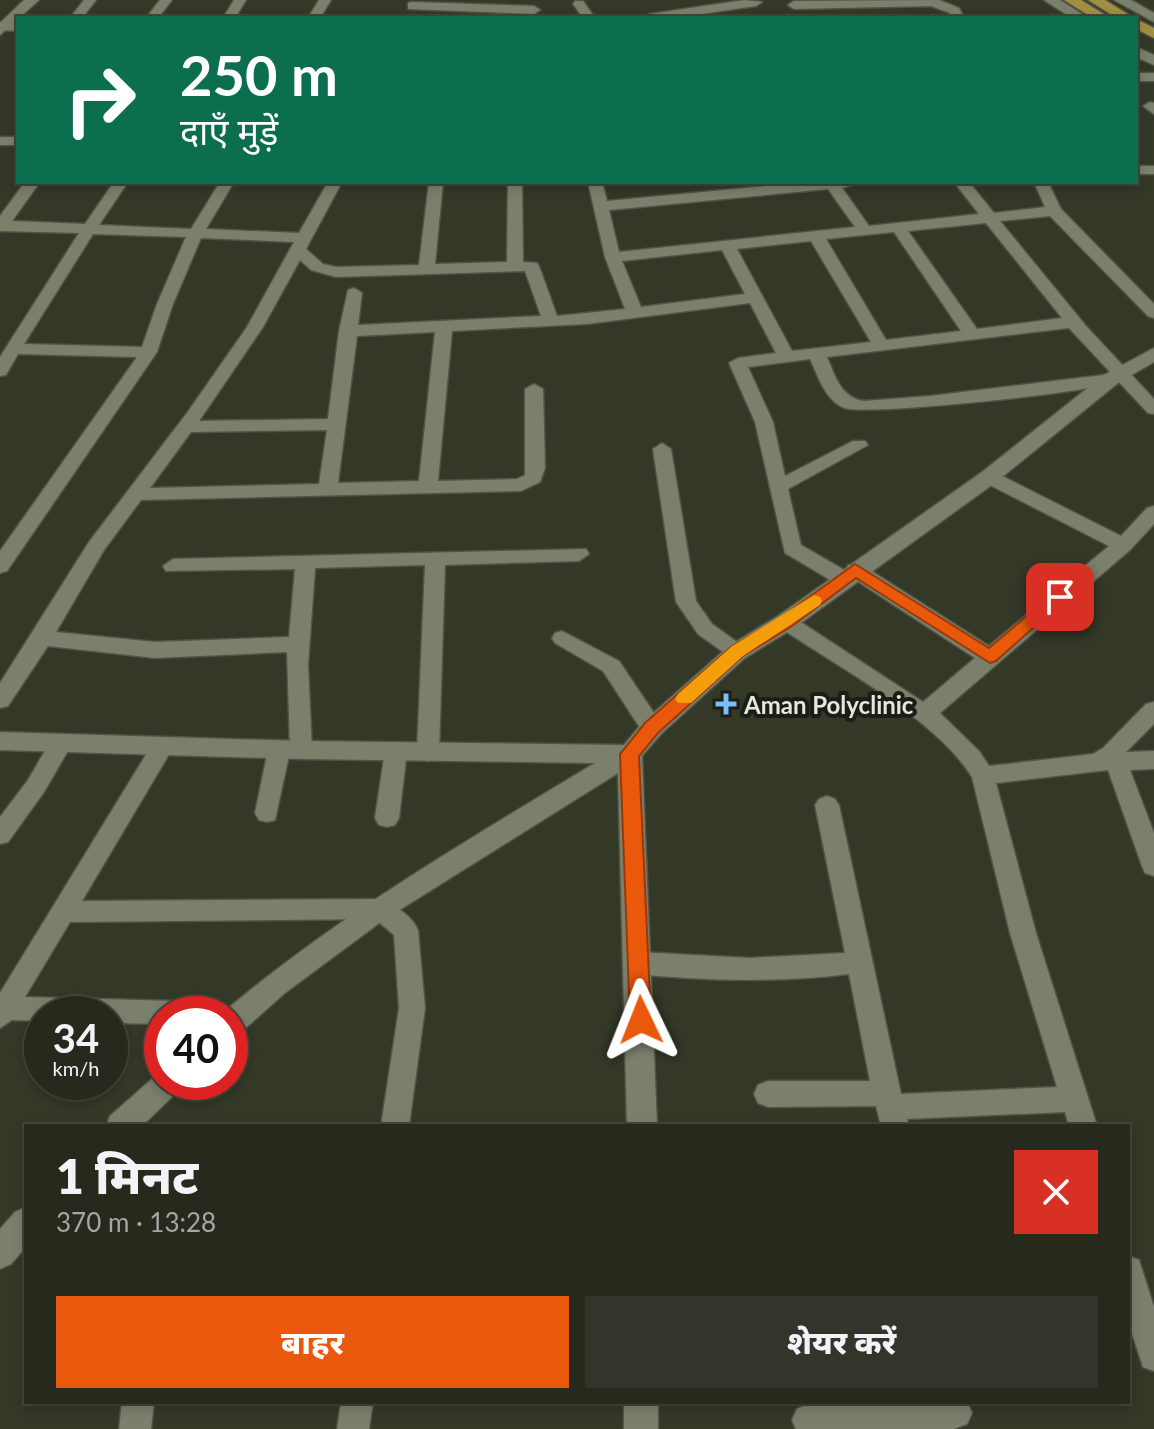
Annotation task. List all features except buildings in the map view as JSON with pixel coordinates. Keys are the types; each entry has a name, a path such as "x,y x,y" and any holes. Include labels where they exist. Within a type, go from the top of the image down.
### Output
{"highway":[{"path":"1071,0 1099,16"},
{"path":"1095,0 1123,16"}],"street":[{"path":"17,16 32,0"},
{"path":"78,16 90,0"},
{"path":"154,16 166,0"},
{"path":"1051,0 1078,16"},
{"path":"1121,0 1154,18"},
{"path":"794,5 933,2 955,11 957,16"},
{"path":"652,3 664,16 682,16 752,3 762,16"},
{"path":"579,4 588,16"},
{"path":"411,8 535,9"},
{"path":"0,226 32,184"},
{"path":"0,371 54,280 120,184"},
{"path":"0,566 149,352 165,304 196,233 226,184"},
{"path":"0,700 42,638 96,547 186,427 255,327 334,184"},
{"path":"427,268 436,184"},
{"path":"515,184 515,265"},
{"path":"596,184 613,257 635,314"},
{"path":"665,184 669,200"},
{"path":"601,206 832,184 865,231"},
{"path":"963,184 992,217 1115,377 1154,409"},
{"path":"1042,184 1054,211 1154,313"},
{"path":"613,257 1054,211"},
{"path":"0,226 196,233 302,244 325,271 515,265 534,270 551,321"},
{"path":"898,227 972,334"},
{"path":"816,236 881,345"},
{"path":"728,246 786,357"},
{"path":"328,490 354,293"},
{"path":"347,331 551,321 635,314 754,298"},
{"path":"990,657 850,574 792,548 764,422 738,363 1074,322"},
{"path":"428,487 444,326"},
{"path":"14,349 149,352"},
{"path":"816,353 840,398 852,406 896,405 1115,377"},
{"path":"248,1007 380,909 630,754 652,728 737,652 786,622 989,477 1115,377 1154,354"},
{"path":"135,494 521,485 533,478 536,468 534,389"},
{"path":"186,427 336,424"},
{"path":"780,486 859,445"},
{"path":"662,449 686,602 705,629 737,652"},
{"path":"989,477 1129,539 1154,543"},
{"path":"924,714 1129,539 1154,512"},
{"path":"0,534 22,534"},
{"path":"173,566 579,554"},
{"path":"428,752 435,560"},
{"path":"267,813 290,750 305,563"},
{"path":"786,622 937,722 971,757 983,776 1023,933 1082,1124"},
{"path":"42,638 155,650 298,644"},
{"path":"562,638 611,666 652,728"},
{"path":"1106,762 1154,710"},
{"path":"0,741 290,750 630,754"},
{"path":"0,835 36,786 61,743"},
{"path":"2,1012 163,746"},
{"path":"387,818 396,751"},
{"path":"630,754 642,1124"},
{"path":"983,776 1106,762 1154,760"},
{"path":"1106,762 1154,866"},
{"path":"827,805 890,1109"},
{"path":"63,912 380,909 406,930 411,993 412,1008 395,1124"},
{"path":"639,963 714,970 807,969 861,962"},
{"path":"2,1012 144,1013"},
{"path":"768,1094 890,1109 1075,1099"},
{"path":"123,1124 148,1100"},
{"path":"0,1253 24,1225"},
{"path":"1130,1278 1154,1356"},
{"path":"135,1429 138,1404"},
{"path":"353,1429 357,1404"},
{"path":"641,1404 641,1429"},
{"path":"808,1420 956,1415"}],"slow traffic":[{"path":"685,699 737,652 814,601"}],"place":[{"name":"Aman Polyclinic","path":"726,704"}],"route":[{"path":"641,1020 630,754 652,728 737,652 786,622 855,570 990,657 1060,597"}]}
